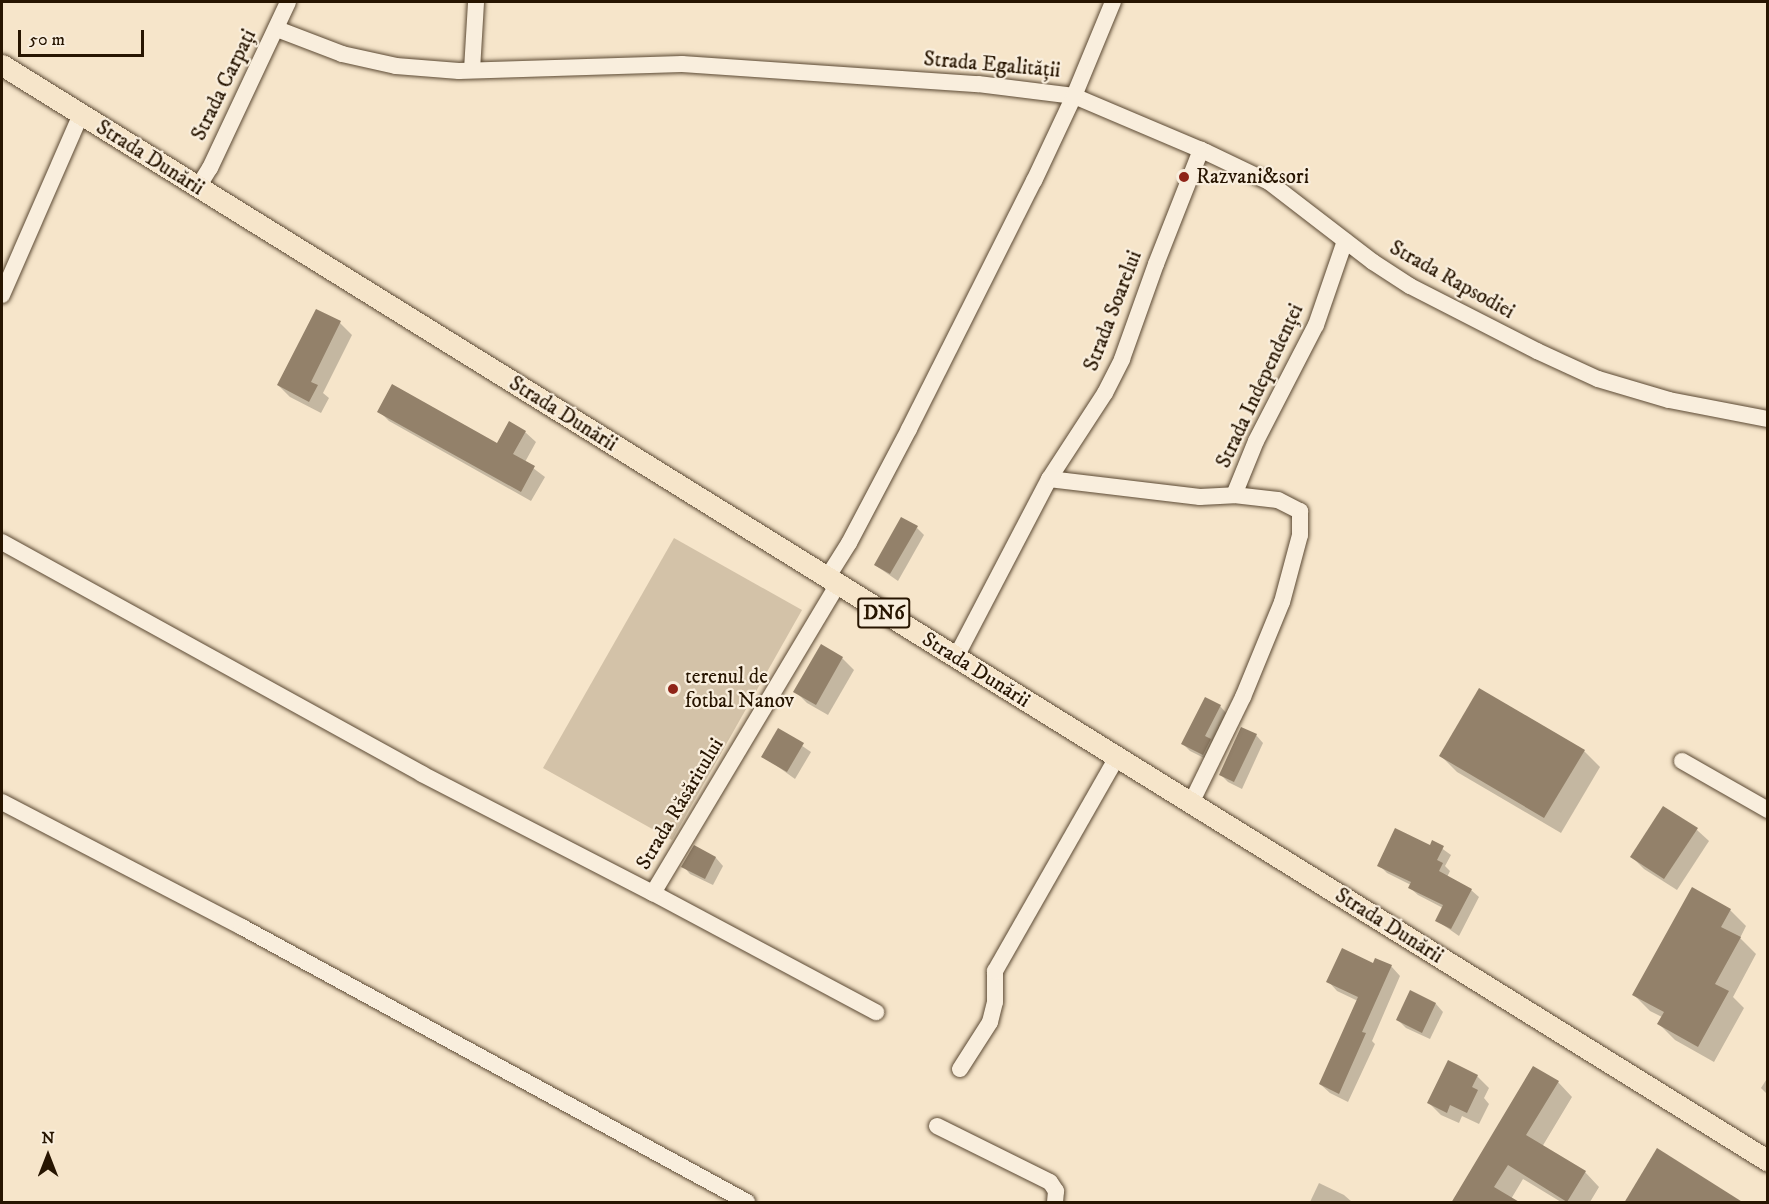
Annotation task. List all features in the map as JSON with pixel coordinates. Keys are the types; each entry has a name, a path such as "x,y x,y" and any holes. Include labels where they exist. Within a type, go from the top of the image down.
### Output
{"main road":[{"name":"Strada Dunării","path":"2,65 1767,1161"}],"street":[{"name":"Strada Carpați","path":"198,187 210,168 288,2"},
{"path":"472,70 476,2"},
{"path":"1074,96 1113,2"},
{"name":"Strada Egalității","path":"277,29 342,54 396,66 472,70 682,64 978,84 1074,96 832,581"},
{"name":"Strada Rapsodiei","path":"1074,96 1201,150 1269,182 1345,241 1410,286 1598,379 1669,400 1767,419"},
{"path":"2,295 81,114"},
{"name":"Strada Soarelui","path":"956,657 1049,479 1105,393 1122,359 1201,150"},
{"name":"Strada Independenței","path":"1191,803 1248,686 1282,602 1300,535 1300,511 1278,500 1234,495 1256,441 1316,325 1345,241"},
{"path":"1049,479 1200,497 1234,495"},
{"name":"Strada Răsăritului","path":"2,542 422,774 654,893 876,1012"},
{"name":"Strada Răsăritului","path":"654,893 832,581"},
{"path":"960,1069 990,1022 995,1002 995,971 1117,757"},
{"path":"1682,761 1767,810"},
{"path":"2,802 242,927 747,1203"},
{"path":"937,1126 1050,1182 1056,1191 1055,1203"}],"shaded area":[{"name":"terenul de fotbal Nanov","path":"674,538 802,610 672,840 543,768"}],"building":[{"path":"316,309 341,321 311,382 318,385 309,402 277,385"},
{"path":"392,384 497,443 509,421 526,431 513,454 535,466 521,492 377,412"},
{"path":"901,517 918,526 890,574 874,565"},
{"path":"821,644 843,657 816,705 793,692"},
{"path":"1479,688 1585,750 1544,818 1439,756"},
{"path":"1205,697 1221,705 1205,736 1211,739 1203,755 1181,744"},
{"path":"1241,727 1257,734 1234,782 1219,775"},
{"path":"778,728 804,743 787,772 761,757"},
{"path":"1663,806 1698,828 1664,879 1630,857"},
{"path":"1395,828 1430,845 1432,840 1444,846 1437,860 1443,863 1439,871 1472,889 1451,929 1435,921 1443,905 1408,888 1411,882 1377,866"},
{"path":"694,845 716,857 705,879 681,867"},
{"path":"1692,887 1731,909 1721,927 1741,937 1715,984 1729,991 1698,1047 1657,1024 1664,1012 1632,995"},
{"path":"1342,948 1373,963 1375,958 1392,965 1362,1032 1366,1033 1339,1094 1319,1084 1358,997 1326,982"},
{"path":"1410,990 1436,1003 1422,1033 1396,1020"},
{"path":"1448,1060 1478,1075 1472,1087 1478,1090 1467,1113 1450,1105 1447,1113 1427,1103"},
{"path":"1533,1066 1559,1081 1526,1135 1586,1171 1567,1202 1508,1165 1494,1187 1521,1203 1451,1203"},
{"path":"1657,1148 1744,1203 1624,1203"}],"place":[{"name":"Razvani&sori","path":"1184,177"},
{"name":"terenul de fotbal Nanov","path":"673,689"}]}
